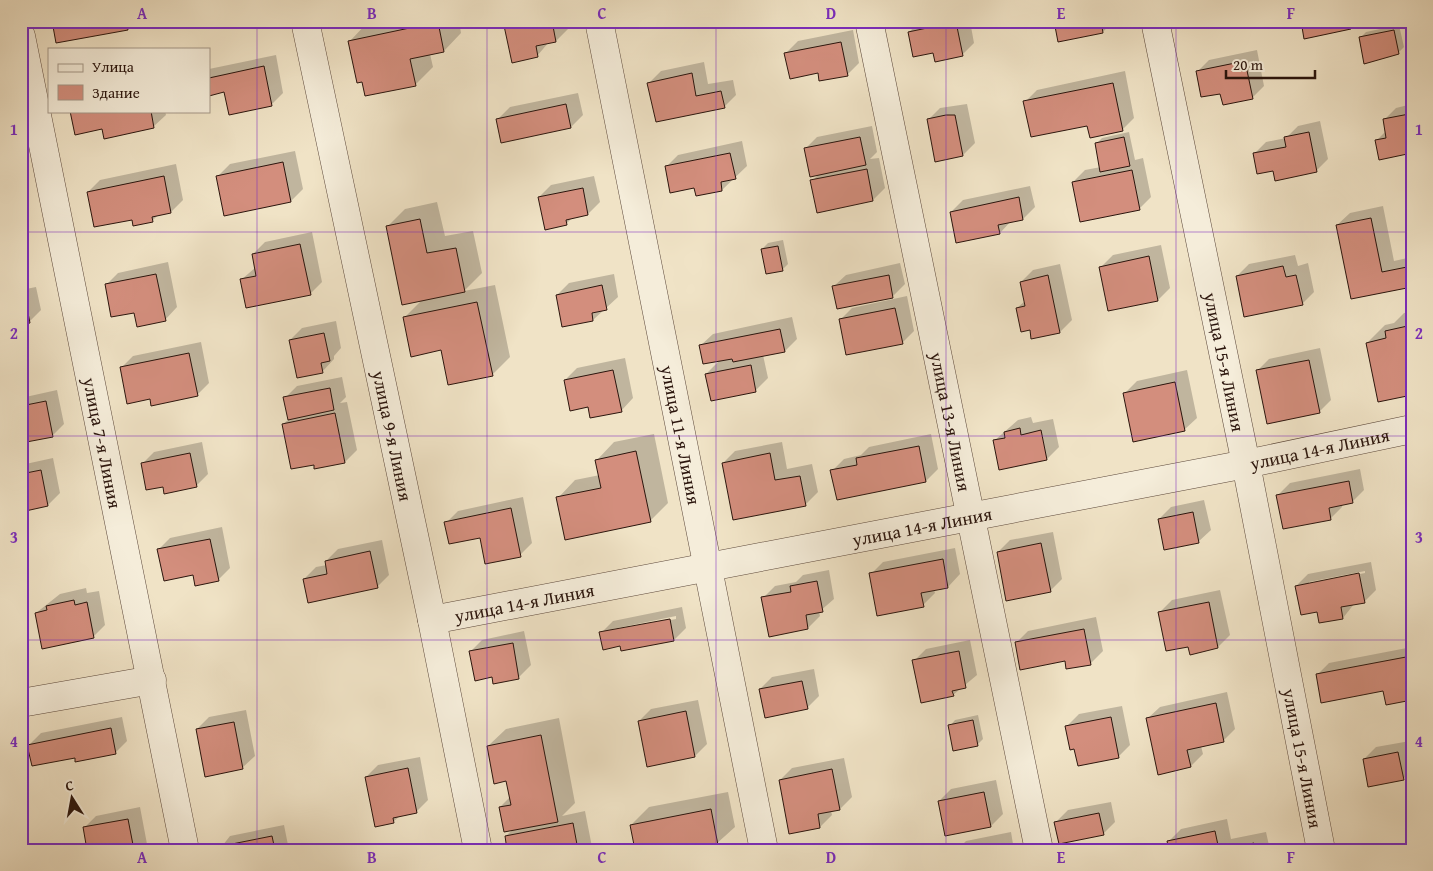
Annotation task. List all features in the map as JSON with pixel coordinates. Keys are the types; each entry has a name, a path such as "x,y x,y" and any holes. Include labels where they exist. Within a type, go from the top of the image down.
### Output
{"street":[{"name":"улица 9-я Линия","path":"305,21 432,620 478,850"},
{"name":"улица 11-я Линия","path":"599,21 764,850"},
{"name":"улица 13-я Линия","path":"869,21 1039,850"},
{"name":"улица 15-я Линия","path":"1155,21 1246,464 1321,850"},
{"name":"улица 7-я Линия","path":"21,36 185,850"},
{"name":"улица 14-я Линия","path":"432,620 1246,464 1412,430"},
{"path":"21,703 152,680"}],"building":[{"path":"52,21 126,21 128,30 56,43"},
{"path":"503,21 552,21 556,42 536,46 538,57 512,63"},
{"path":"1054,21 1101,21 1103,33 1058,42"},
{"path":"1301,21 1349,21 1351,29 1304,39"},
{"path":"438,22 444,52 410,59 416,86 365,96 362,82 357,83 348,41"},
{"path":"956,22 963,56 935,62 933,53 913,57 908,32"},
{"path":"1394,30 1399,54 1364,64 1359,37"},
{"path":"841,42 848,76 819,81 818,73 790,79 784,53"},
{"path":"1245,61 1253,99 1223,105 1220,94 1201,97 1196,71"},
{"path":"264,66 272,106 229,115 224,92 210,96 210,78"},
{"path":"692,73 696,96 721,91 725,108 656,122 647,83"},
{"path":"1113,83 1123,131 1090,138 1087,126 1031,137 1023,101"},
{"path":"566,104 571,128 501,143 496,119"},
{"path":"70,112 151,112 154,128 104,139 102,129 75,135"},
{"path":"1409,114 1412,127 1412,153 1379,160 1375,140 1386,138 1383,119"},
{"path":"955,115 963,156 935,162 927,119"},
{"path":"1309,132 1317,172 1275,181 1273,171 1257,174 1253,153 1286,147 1284,137"},
{"path":"860,137 866,165 810,177 804,148"},
{"path":"1124,137 1130,166 1100,172 1095,143"},
{"path":"730,153 736,179 721,182 722,191 696,196 694,188 670,193 665,166"},
{"path":"283,162 291,202 224,216 216,176"},
{"path":"867,169 873,201 817,213 810,180"},
{"path":"1132,170 1140,210 1080,222 1072,182"},
{"path":"164,176 171,213 152,217 153,222 133,226 132,220 94,227 87,192"},
{"path":"583,188 588,215 566,220 567,225 545,230 538,197"},
{"path":"1019,197 1023,220 998,225 1000,234 956,243 950,212"},
{"path":"1371,218 1382,272 1412,266 1412,287 1351,299 1336,225"},
{"path":"420,219 427,253 456,248 465,292 402,305 386,226"},
{"path":"300,244 311,295 246,308 240,279 256,276 252,254"},
{"path":"778,246 783,271 766,274 761,249"},
{"path":"1149,256 1158,301 1108,311 1099,267"},
{"path":"1283,266 1286,277 1296,275 1303,305 1244,317 1236,276"},
{"path":"156,274 166,321 137,327 134,313 111,317 105,284"},
{"path":"889,275 893,298 837,309 832,286"},
{"path":"1048,275 1060,333 1031,339 1030,330 1021,332 1016,308 1025,306 1020,282"},
{"path":"602,285 607,310 592,313 593,321 562,327 556,295"},
{"path":"25,298 30,323 21,325 21,299"},
{"path":"477,302 493,376 448,385 441,350 411,357 403,317"},
{"path":"895,308 903,344 846,355 839,319"},
{"path":"1412,325 1412,395 1378,402 1366,343 1386,338 1385,331"},
{"path":"780,329 785,352 733,362 732,359 703,364 699,345"},
{"path":"324,333 330,361 321,363 323,373 297,378 289,340"},
{"path":"189,353 198,396 151,406 150,399 127,404 120,367"},
{"path":"1309,360 1320,413 1267,424 1256,370"},
{"path":"751,365 756,392 711,401 705,374"},
{"path":"613,370 622,412 590,418 588,407 570,411 564,380"},
{"path":"1175,382 1185,431 1133,442 1123,393"},
{"path":"330,388 334,410 288,420 283,397"},
{"path":"46,401 53,437 21,443 21,406"},
{"path":"335,413 345,463 314,469 314,465 291,469 282,424"},
{"path":"1020,428 1021,435 1041,430 1047,460 999,470 993,440 1005,438 1004,432"},
{"path":"919,446 926,482 837,500 830,470 857,465 856,458"},
{"path":"636,451 651,522 565,540 556,497 601,488 595,460"},
{"path":"190,453 197,487 164,494 163,487 146,490 141,463"},
{"path":"770,453 775,480 800,476 806,506 733,520 722,463"},
{"path":"41,470 48,506 21,512 21,474"},
{"path":"1349,481 1353,503 1329,508 1331,520 1283,529 1276,495"},
{"path":"511,508 521,557 485,564 480,538 449,544 444,522"},
{"path":"1193,512 1199,543 1164,550 1158,519"},
{"path":"210,539 219,581 195,586 193,575 164,581 157,549"},
{"path":"1041,543 1051,592 1006,601 997,552"},
{"path":"370,551 378,588 308,603 303,579 327,574 325,561"},
{"path":"943,559 948,588 921,593 924,607 877,616 869,573"},
{"path":"1359,573 1365,603 1341,607 1343,619 1319,623 1317,612 1301,615 1295,586"},
{"path":"817,581 823,612 806,615 808,629 769,637 761,597 791,592 790,586"},
{"path":"74,600 75,605 87,602 94,638 42,649 35,613 47,610 46,606"},
{"path":"1209,602 1218,648 1190,655 1188,647 1166,651 1158,612"},
{"path":"670,619 674,641 621,651 620,646 603,650 599,632"},
{"path":"1084,629 1091,665 1066,669 1065,661 1020,670 1015,642"},
{"path":"513,643 519,679 493,684 492,677 475,681 469,651"},
{"path":"959,651 966,688 952,691 954,696 921,703 912,660"},
{"path":"1406,657 1412,700 1386,705 1383,691 1321,703 1316,674"},
{"path":"802,681 808,709 765,718 759,689"},
{"path":"1216,703 1224,742 1187,750 1191,767 1158,775 1146,718"},
{"path":"686,711 695,757 647,767 638,721"},
{"path":"1111,717 1119,758 1078,766 1074,749 1070,750 1065,726"},
{"path":"973,720 978,746 953,751 948,725"},
{"path":"234,722 243,769 205,777 196,729"},
{"path":"111,728 116,754 75,762 75,758 32,766 27,745"},
{"path":"541,735 558,822 504,832 499,807 511,805 506,781 494,784 487,746"},
{"path":"1398,752 1404,780 1368,787 1363,759"},
{"path":"408,768 417,813 393,818 394,823 375,827 365,777"},
{"path":"832,769 840,810 818,814 820,828 789,834 779,780"},
{"path":"984,792 991,827 945,836 938,801"},
{"path":"711,809 718,845 696,850 635,850 630,825"},
{"path":"1099,813 1104,835 1059,844 1054,822"},
{"path":"128,819 134,850 87,850 83,827"},
{"path":"573,823 578,850 507,850 505,836"},
{"path":"1215,831 1219,850 1169,850 1167,841"},
{"path":"272,836 275,850 217,850 217,847"},
{"path":"1254,843 1256,850 1223,850"},
{"path":"999,844 1000,850 967,850"}]}
